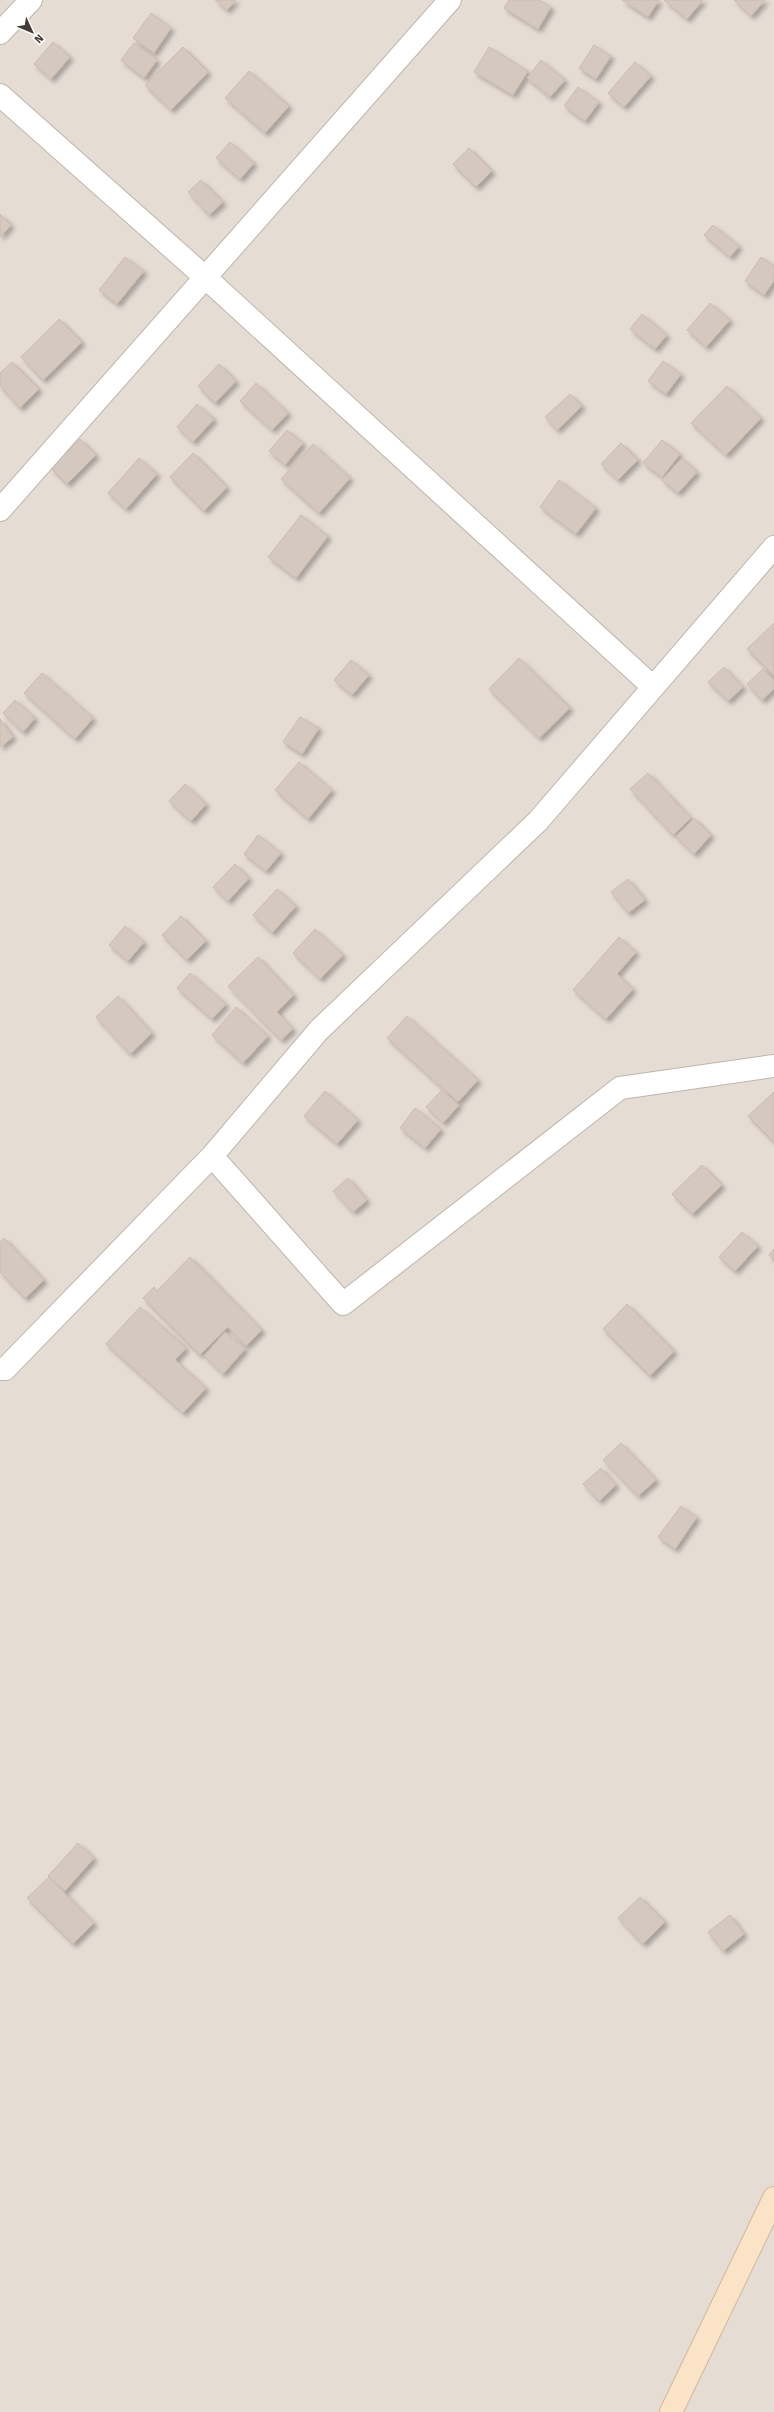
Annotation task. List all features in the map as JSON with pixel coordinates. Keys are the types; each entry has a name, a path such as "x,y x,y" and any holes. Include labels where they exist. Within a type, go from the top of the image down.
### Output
{"street":[{"path":"0,33 31,0"},
{"path":"0,510 450,0"},
{"path":"0,95 206,278 653,687"},
{"path":"0,1369 5,1369 212,1156 320,1030 538,821 774,547"},
{"path":"212,1156 343,1304 620,1088 774,1066"},
{"path":"671,2412 774,2198"}],"shaded area":[{"path":"0,0 774,0 774,2412 0,2412"}],"building":[{"path":"215,0 236,0 227,10"},
{"path":"509,0 539,0 551,7 538,29 504,8"},
{"path":"622,0 659,0 648,17"},
{"path":"664,0 703,0 687,19"},
{"path":"734,0 765,0 751,16"},
{"path":"151,13 171,28 154,53 133,38"},
{"path":"53,42 70,57 51,79 34,64"},
{"path":"134,43 157,60 144,78 121,60"},
{"path":"594,45 611,56 596,79 579,68"},
{"path":"183,47 208,72 171,110 145,85"},
{"path":"489,47 528,71 513,95 474,72"},
{"path":"541,60 565,80 550,97 527,78"},
{"path":"635,62 651,76 624,107 608,93"},
{"path":"249,71 289,106 265,133 225,98"},
{"path":"578,87 599,102 585,121 564,106"},
{"path":"230,142 254,163 240,179 216,158"},
{"path":"469,148 492,171 476,187 453,164"},
{"path":"201,180 223,202 209,215 188,192"},
{"path":"0,214 11,225 0,237"},
{"path":"713,225 739,246 730,257 704,235"},
{"path":"125,257 144,271 117,304 99,290"},
{"path":"761,257 774,266 774,281 764,295 745,281"},
{"path":"710,303 730,320 706,347 687,330"},
{"path":"642,314 667,335 655,349 630,329"},
{"path":"59,319 82,342 43,380 21,357"},
{"path":"663,361 681,374 666,394 648,381"},
{"path":"12,362 39,389 20,408 0,386 0,373"},
{"path":"219,364 236,381 215,403 198,386"},
{"path":"256,383 288,413 272,430 240,401"},
{"path":"727,386 761,418 726,455 691,423"},
{"path":"570,394 582,406 557,430 545,417"},
{"path":"197,404 214,419 193,442 177,427"},
{"path":"287,430 303,443 285,465 269,451"},
{"path":"80,439 96,455 67,484 51,468"},
{"path":"662,440 680,454 662,477 643,463"},
{"path":"621,443 638,460 618,480 601,464"},
{"path":"313,444 350,478 319,513 281,479"},
{"path":"193,453 227,487 204,511 170,477"},
{"path":"139,458 157,474 126,509 108,493"},
{"path":"682,458 697,472 678,493 662,480"},
{"path":"559,480 596,508 576,534 540,507"},
{"path":"301,515 328,536 296,578 268,557"},
{"path":"774,623 774,676 747,649"},
{"path":"519,658 570,708 539,738 489,689"},
{"path":"351,660 369,675 352,695 334,680"},
{"path":"724,667 743,687 728,701 708,682"},
{"path":"763,669 774,680 774,689 762,700 747,684"},
{"path":"42,673 93,718 75,739 24,693"},
{"path":"15,700 35,718 23,732 3,713"},
{"path":"300,717 319,728 302,754 283,742"},
{"path":"0,719 13,737 0,747"},
{"path":"299,762 332,790 308,819 275,790"},
{"path":"648,773 691,818 673,835 630,789"},
{"path":"185,784 206,804 191,821 169,801"},
{"path":"694,818 711,835 694,854 676,837"},
{"path":"258,835 281,853 266,871 244,854"},
{"path":"235,864 249,878 228,901 213,887"},
{"path":"628,879 645,900 628,913 611,892"},
{"path":"277,889 296,906 272,933 253,915"},
{"path":"181,916 206,941 187,960 162,935"},
{"path":"125,926 144,942 128,961 109,945"},
{"path":"315,929 343,955 320,979 293,953"},
{"path":"619,937 636,952 617,974 633,989 606,1019 573,990"},
{"path":"258,957 294,995 277,1012 293,1029 281,1040 228,986"},
{"path":"190,973 226,1004 212,1019 177,988"},
{"path":"118,996 152,1033 130,1054 96,1017"},
{"path":"236,1007 268,1036 243,1063 212,1035"},
{"path":"407,1016 478,1080 458,1102 387,1038"},
{"path":"442,1090 459,1105 443,1123 426,1107"},
{"path":"325,1091 358,1120 337,1144 304,1116"},
{"path":"774,1092 774,1142 748,1116"},
{"path":"415,1108 441,1129 425,1148 400,1128"},
{"path":"702,1165 722,1185 692,1214 672,1194"},
{"path":"348,1178 367,1200 353,1212 333,1191"},
{"path":"742,1232 758,1246 735,1271 719,1257"},
{"path":"4,1238 44,1280 25,1298 0,1272 0,1242"},
{"path":"774,1249 774,1260 769,1255"},
{"path":"190,1257 262,1330 246,1346 228,1327 200,1355 143,1298 154,1287 157,1291"},
{"path":"627,1304 674,1351 650,1376 603,1329"},
{"path":"140,1307 186,1348 175,1360 206,1388 183,1413 106,1344"},
{"path":"225,1332 245,1349 223,1374 204,1356"},
{"path":"621,1443 656,1480 638,1496 603,1460"},
{"path":"601,1468 616,1485 599,1501 583,1484"},
{"path":"681,1506 697,1517 675,1549 658,1537"},
{"path":"78,1843 94,1858 65,1891 48,1876"},
{"path":"49,1877 94,1923 73,1944 27,1898"},
{"path":"640,1897 665,1922 643,1944 618,1918"},
{"path":"730,1915 744,1934 723,1951 708,1932"}]}
